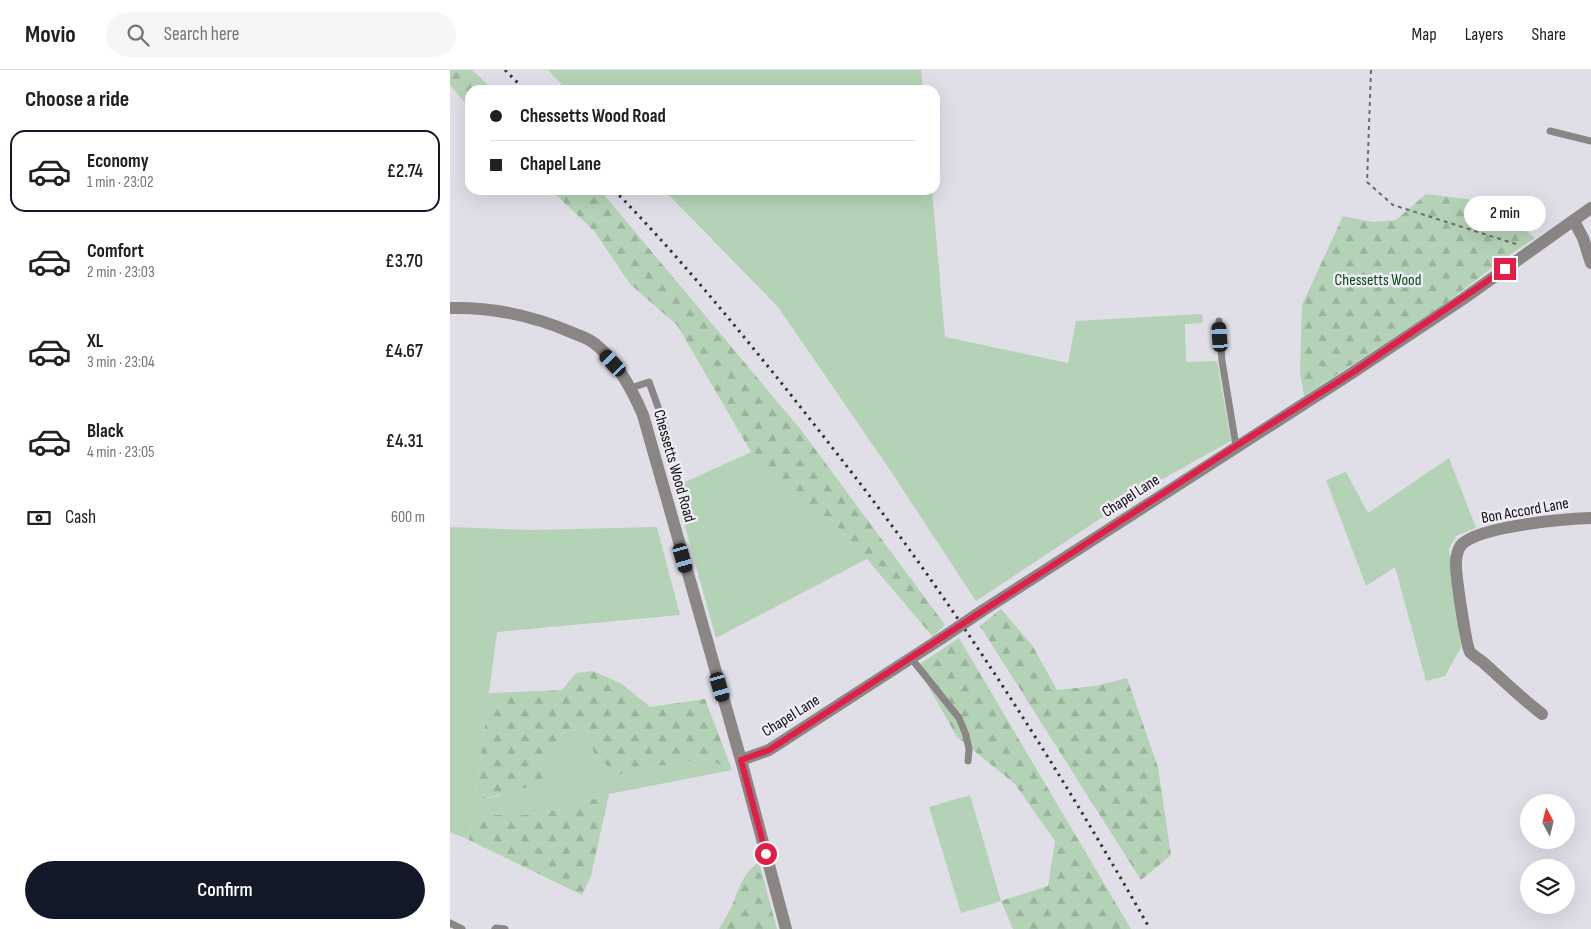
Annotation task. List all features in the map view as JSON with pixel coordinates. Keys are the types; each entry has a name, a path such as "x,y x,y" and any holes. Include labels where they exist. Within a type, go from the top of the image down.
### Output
{"street":[{"name":"Chapel Lane","path":"741,760 769,750 1236,446 1352,373 1463,299 1591,208"},
{"path":"1574,220 1583,238 1591,263"},
{"name":"Chessetts Wood Road","path":"450,308 504,311 546,322 593,342 613,363 631,388 643,415 741,760 786,929"},
{"name":"Bon Accord Lane","path":"1542,714 1517,695 1484,662 1470,652 1465,637 1456,562 1460,546 1470,538 1507,528 1591,518"}],"lane":[{"path":"1550,131 1591,141"},
{"path":"1219,322 1222,361 1236,446"},
{"path":"631,388 649,382 666,429"},
{"path":"911,658 959,718 969,748 968,761"},
{"path":"450,923 462,929"},
{"path":"495,929 505,929"}],"path":[{"path":"1371,70 1368,182 1392,205 1534,249"}],"green space":[{"path":"450,70 472,70 488,85 465,85 465,103 450,85"},
{"path":"548,70 921,70 922,85 562,85"},
{"name":"Chessetts Wood","path":"1426,194 1490,202 1535,238 1505,258 1442,306 1304,396 1300,373 1302,305 1343,216 1373,222 1396,220"},
{"path":"556,195 604,195 801,430 945,625 933,637 867,559 861,562 834,521 801,504 751,452 677,325 630,284 595,232"},
{"path":"669,195 932,195 945,337 1068,363 1076,321 1202,314 1203,323 1185,324 1186,362 1217,361 1231,441 1148,487 976,601 888,467 778,307"},
{"path":"751,452 801,504 834,521 861,562 716,638 674,487"},
{"path":"1449,458 1476,528 1456,536 1449,549 1461,647 1445,676 1426,681 1395,567 1366,586 1326,480 1346,472 1368,513"},
{"path":"450,527 531,530 657,527 680,615 497,632 475,801 501,795 538,764 566,729 588,732 594,754 618,774 707,759 732,770 609,794 563,809 526,815 473,815 469,840 450,832"},
{"path":"1001,609 1032,645 1057,690 1095,686 1127,678 1158,767 1171,855 1141,880 980,626"},
{"path":"959,638 1131,929 1013,929 1001,901 1048,886 1055,841 1015,784 957,737 917,666"},
{"path":"593,671 622,684 650,707 705,699 732,770 707,759 651,767 618,775 594,754 588,732 566,729 538,764 544,783 475,801 489,693 562,690 576,673"},
{"path":"609,794 591,876 582,895 469,840 473,815 526,815 563,809"},
{"path":"970,795 1001,901 961,913 929,807"},
{"path":"759,862 777,929 719,929 745,877 753,866"}],"railway":[{"path":"505,70 520,85"},
{"path":"619,195 680,261 742,335 823,435 901,537 1021,715 1100,842 1150,929"}],"route":[{"path":"766,854 741,760 769,750 1236,446 1352,373 1505,269"}]}
